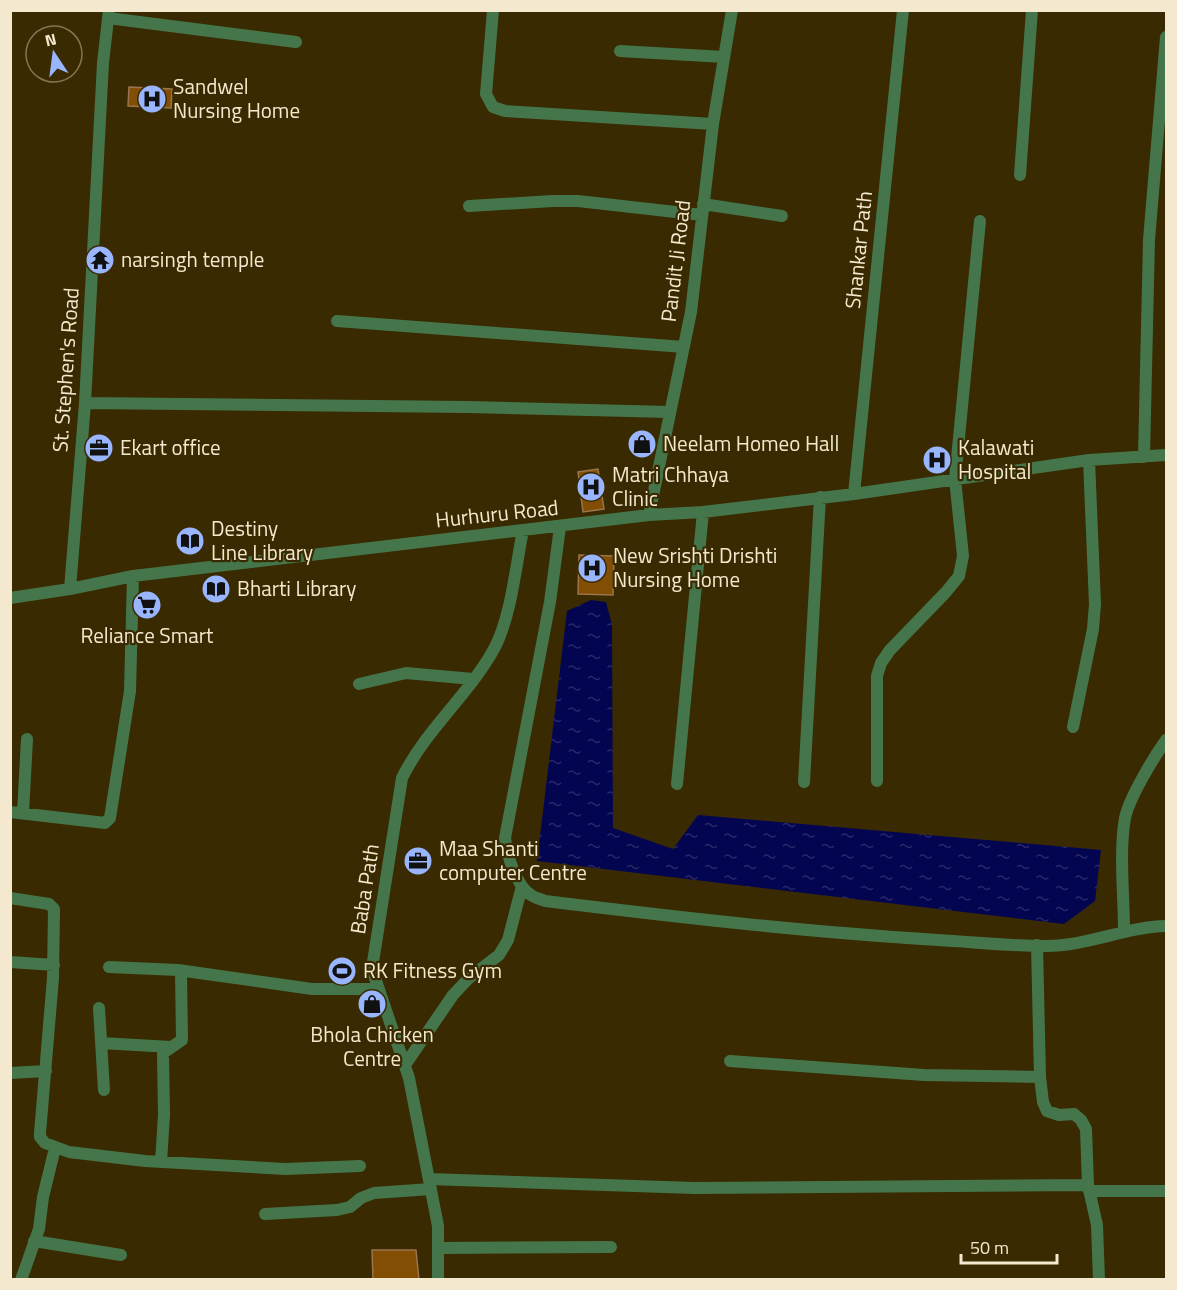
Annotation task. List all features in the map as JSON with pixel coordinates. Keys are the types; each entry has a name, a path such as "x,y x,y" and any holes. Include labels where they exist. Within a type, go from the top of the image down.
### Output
{"street":[{"path":"493,10 486,94 493,106 506,111 713,124"},
{"name":"Pandit Ji Road","path":"649,515 691,312 713,124 732,10"},
{"name":"Shankar Path","path":"854,494 903,10"},
{"path":"1020,176 1032,10"},
{"path":"108,14 296,42"},
{"name":"St. Stephen's Road","path":"70,589 85,404 103,63 108,14"},
{"path":"1144,457 1149,240 1167,37"},
{"path":"620,51 724,57"},
{"path":"469,206 578,201 782,216"},
{"path":"877,781 877,676 881,663 890,650 959,576 963,556 955,479 980,220"},
{"path":"337,321 684,347"},
{"path":"85,404 467,406 670,412"},
{"name":"Hurhuru Road","path":"10,598 133,576 649,515 704,512 854,494 1089,460 1167,455"},
{"path":"1073,728 1093,629 1095,604 1089,460"},
{"path":"804,782 820,497"},
{"path":"677,784 704,512"},
{"path":"560,527 550,602 505,838 507,855 522,886 530,895 545,901 714,922 879,937 1037,945 1065,945 1149,926 1167,926"},
{"name":"Baba Path","path":"438,1280 438,1226 409,1078 374,975 373,962 402,778 413,757 486,662 497,644 505,619 523,530"},
{"path":"27,739 17,813 105,823 110,818 129,691 133,576"},
{"path":"359,684 406,673 473,679"},
{"path":"1124,931 1125,816 1133,797 1167,740"},
{"path":"405,1065 453,995 469,978 499,955 508,940 522,886"},
{"path":"10,898 52,906 54,965 40,1137 45,1143 69,1152 161,1162 285,1169 360,1166"},
{"path":"1037,945 1042,1102 1047,1111 1074,1114 1086,1129 1088,1188 1097,1225 1099,1280"},
{"path":"10,962 54,965"},
{"path":"110,967 181,971 312,989 380,989"},
{"path":"161,1162 164,1115 163,1057 165,1050 182,1040 181,971"},
{"path":"99,1008 104,1090"},
{"path":"101,1043 171,1047"},
{"path":"730,1061 924,1075 1040,1077"},
{"path":"10,1072 46,1071"},
{"path":"21,1280 39,1229 43,1197 55,1148"},
{"path":"265,1214 337,1210 350,1207 360,1198 374,1192 430,1184 694,1188 1088,1188 1167,1191"},
{"path":"34,1241 121,1255"},
{"path":"438,1248 611,1247"}],"water":[{"path":"591,600 606,602 612,625 613,828 673,849 698,815 1101,850 1095,901 1064,924 537,861 567,611"}],"building":[{"path":"129,87 172,89 171,108 128,106"},
{"path":"598,469 604,509 583,512 578,472"},
{"path":"579,555 614,556 613,595 578,594"},
{"path":"372,1250 416,1250 419,1280 373,1280"}],"place":[{"name":"Sandwel Nursing Home","path":"152,99"},
{"name":"narsingh temple","path":"100,260"},
{"name":"Neelam Homeo Hall","path":"642,444"},
{"name":"Ekart office","path":"99,448"},
{"name":"Kalawati Hospital","path":"937,460"},
{"name":"Matri Chhaya Clinic","path":"591,487"},
{"name":"Destiny Line Library","path":"190,541"},
{"name":"New Srishti Drishti Nursing Home","path":"592,568"},
{"name":"Bharti Library","path":"216,589"},
{"name":"Reliance Smart","path":"147,605"},
{"name":"Maa Shanti computer Centre","path":"418,861"},
{"name":"RK Fitness Gym","path":"342,971"},
{"name":"Bhola Chicken Centre","path":"372,1004"}]}
